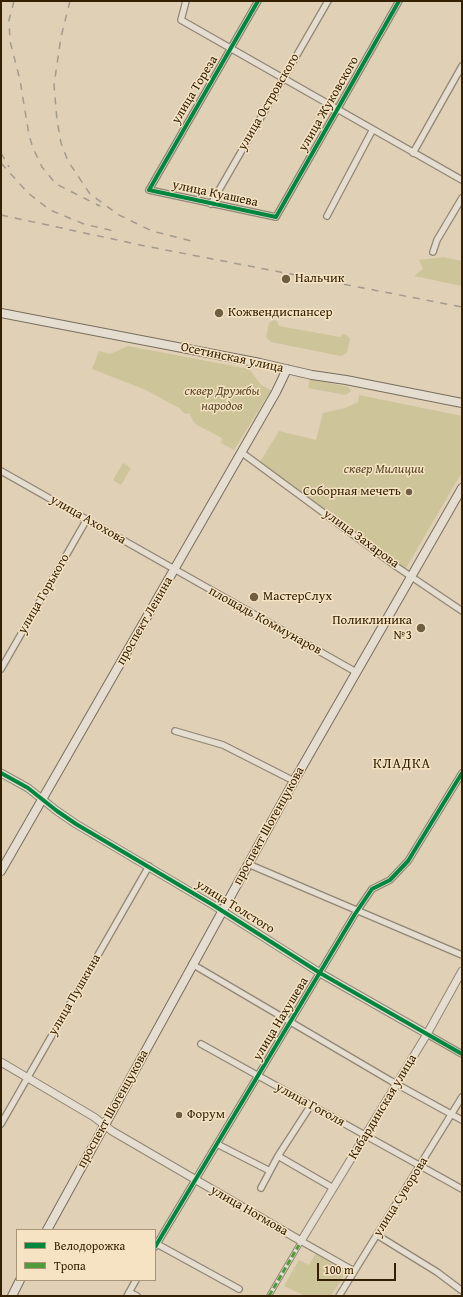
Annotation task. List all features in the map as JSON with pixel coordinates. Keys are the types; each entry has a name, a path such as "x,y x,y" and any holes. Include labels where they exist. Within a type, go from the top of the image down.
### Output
{"main road":[{"name":"Осетинская улица","path":"1,313 462,403"},
{"name":"проспект Ленина","path":"1,871 175,569 276,392 287,370"},
{"name":"проспект Шогенцукова","path":"48,1229 294,781 462,488"},
{"path":"12,1296 20,1281"}],"street":[{"path":"186,1 181,20 372,131 462,180"},
{"name":"улица Тореза","path":"149,190 258,1"},
{"name":"улица Островского","path":"211,204 328,1"},
{"name":"улица Жуковского","path":"276,217 399,1"},
{"path":"413,153 462,66"},
{"path":"327,216 372,131"},
{"name":"улица Куашева","path":"149,190 276,217"},
{"path":"433,252 437,240 462,198"},
{"name":"улица Захарова","path":"241,452 397,567 462,611"},
{"name":"улица Ахохова","path":"1,471 175,569"},
{"name":"улица Горького","path":"1,669 87,519"},
{"name":"площадь Коммунаров","path":"175,569 356,672"},
{"path":"176,731 223,745 294,781"},
{"name":"улица Толстого","path":"1,773 28,788 76,824 222,910 320,973 462,1054"},
{"name":"улица Нахушева","path":"156,1246 355,914 372,890 390,880 408,861 462,773"},
{"path":"248,864 462,955"},
{"name":"улица Пушкина","path":"1,1124 149,866"},
{"path":"192,964 286,1018 291,1023 462,1120"},
{"name":"Кабардинская улица","path":"269,1296 427,1034 462,971"},
{"name":"улица Гоголя","path":"201,1044 462,1189"},
{"name":"улица Ногмова","path":"1,1062 300,1243 354,1271"},
{"name":"улица Суворова","path":"339,1296 462,1097"},
{"path":"260,1188 278,1156 311,1106"},
{"path":"217,1144 270,1171"},
{"path":"278,1156 333,1188"},
{"path":"377,1235 462,1290 456,1296"},
{"path":"156,1246 239,1289"},
{"path":"135,1281 128,1294 137,1296"}],"green space":[{"path":"443,257 462,261 462,286 414,276 423,269 419,260"},
{"path":"274,320 277,321 279,326 340,337 343,334 347,335 350,339 347,353 341,356 271,342 266,337 269,323"},
{"name":"сквер Дружбы народов","path":"128,346 249,369 261,385 271,390 234,450 221,443 222,438 195,424 189,413 185,414 179,408 146,390 92,369 99,351 110,354"},
{"path":"310,379 348,387 351,391 346,395 308,388"},
{"name":"сквер Милиции","path":"359,395 462,416 462,472 405,570 260,462 279,431 316,440 323,413 345,408 358,402"},
{"path":"123,463 131,468 121,485 113,480"},
{"path":"316,1253 346,1272 331,1296 306,1296 284,1286 299,1260 309,1265"}],"railway":[{"path":"14,1 9,20 10,41 20,80 29,135 33,148 42,167 56,184 100,206"},
{"path":"70,1 61,37 54,85 57,120 61,143 68,161 90,194 119,215 152,231 191,241"},
{"path":"1,153 9,167"},
{"path":"1,163 28,193 50,210 84,224 114,231"},
{"path":"1,215 145,246 462,307"}],"marked path":[{"path":"269,1296 299,1245"}],"cycle path":[{"path":"258,1 149,190 276,217 399,1"},
{"path":"1,773 28,788 76,824 213,905 320,973 462,1054"},
{"path":"156,1245 355,914 372,889 390,880 408,861 462,773"}],"place":[{"name":"Нальчик","path":"286,279"},
{"name":"Кожвендиспансер","path":"219,313"},
{"name":"Соборная мечеть","path":"409,492"},
{"name":"МастерСлух","path":"254,597"},
{"name":"Поликлиника №3","path":"421,628"},
{"name":"Форум","path":"179,1115"}],"district":[{"name":"КЛАДКА","path":"402,764"}]}
